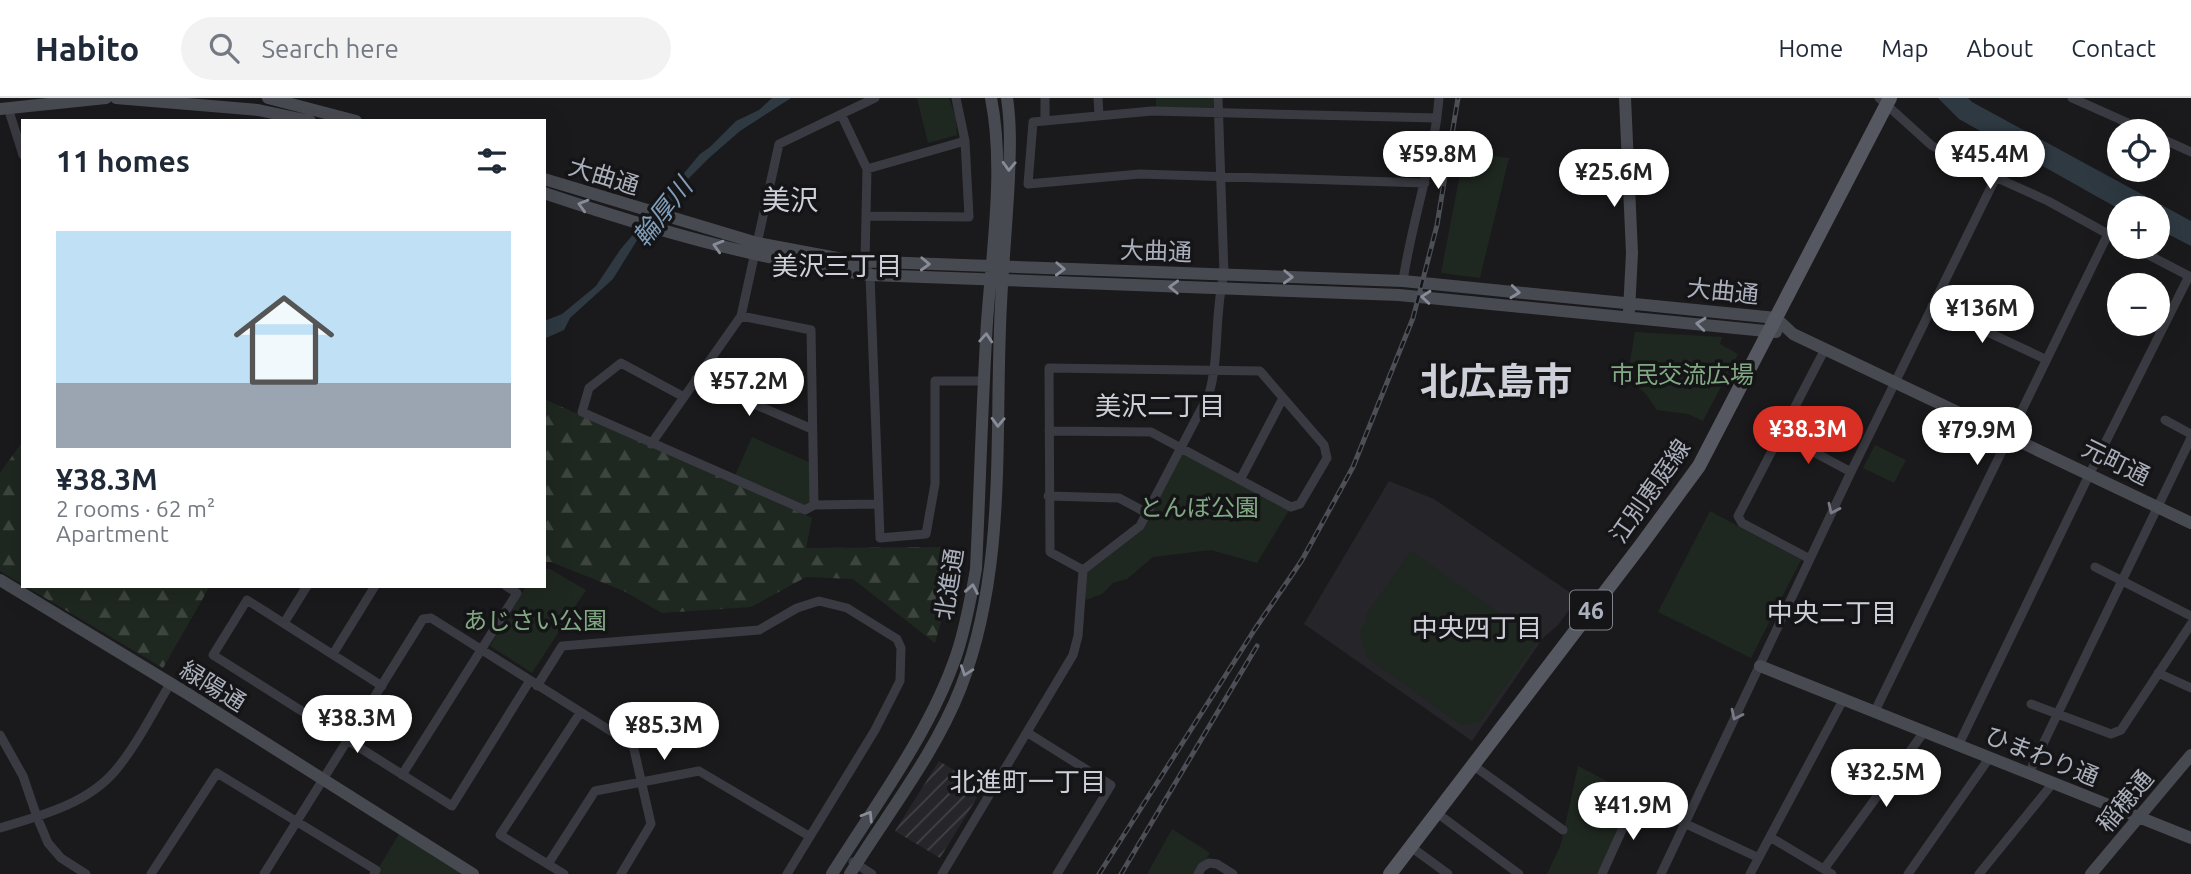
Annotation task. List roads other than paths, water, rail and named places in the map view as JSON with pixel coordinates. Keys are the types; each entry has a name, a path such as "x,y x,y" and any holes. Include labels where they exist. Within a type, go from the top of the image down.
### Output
{"main road":[{"name":"江別恵庭線","path":"1390,874 1699,466 1885,100"}],"street":[{"path":"21,150 4,109 106,98"},
{"path":"117,98 258,110 301,119"},
{"path":"268,98 348,119"},
{"path":"650,444 741,316 779,144 876,98"},
{"path":"866,216 969,217 965,141 956,98"},
{"path":"991,98 996,133 998,274"},
{"path":"998,274 1011,123 1007,98"},
{"path":"1045,98 1045,121"},
{"path":"1098,98 1099,115"},
{"path":"1152,98 1153,111"},
{"path":"943,874 1073,655 1078,636 1083,570 1140,526 1209,394 1216,370 1220,289 1224,274 1218,98"},
{"path":"1403,281 1425,183 1438,98"},
{"path":"1625,98 1632,253 1629,310"},
{"path":"2072,98 2119,119"},
{"path":"1885,100 1931,145 2048,201 2107,233"},
{"path":"1425,183 1140,174 1028,184 1033,122 1153,111 1437,118"},
{"path":"841,114 867,169 865,262 870,275 880,538 926,534 935,484 935,381 983,381"},
{"path":"867,169 965,141"},
{"path":"2170,142 2191,152"},
{"path":"1661,874 1851,472 1996,177"},
{"name":"大曲通","path":"546,180 684,236 755,249 865,262 1220,289 1399,295 1776,318"},
{"name":"大曲通","path":"546,193 690,223 809,267 870,275 1224,274 1403,281 1793,334"},
{"path":"1874,713 2107,236"},
{"path":"1958,746 2090,473 2190,277 2156,259"},
{"name":"北進通","path":"832,874 915,743 935,707 956,656 976,569 983,381 998,274"},
{"name":"北進通","path":"853,869 947,717 981,626 991,572 998,274"},
{"path":"1932,306 2045,359"},
{"path":"741,316 811,331 814,505"},
{"path":"1776,318 1793,334"},
{"name":"元町通","path":"1793,334 2191,523"},
{"path":"1810,559 1742,523 1738,516 1825,349"},
{"path":"684,397 621,363 589,388 582,412 805,510 814,505 878,504"},
{"path":"1049,431 1151,432 1290,507 1300,504 1327,458 1324,444 1260,370 1049,368 1048,496 1050,552 1083,570"},
{"path":"696,379 813,429"},
{"path":"1240,480 1283,398"},
{"path":"2029,774 2191,436 2165,421"},
{"path":"1780,434 1851,472"},
{"path":"1048,496 1119,498 1147,513"},
{"path":"2095,568 2191,616"},
{"name":"緑陽通","path":"0,580 473,874"},
{"path":"284,623 306,588"},
{"path":"333,654 374,588"},
{"path":"402,775 479,649 517,593 509,588"},
{"path":"382,686 247,600 213,655 452,806 533,684 562,646 759,630 797,608 819,601 846,608 897,639 901,648 900,681 875,730 787,874"},
{"path":"264,874 423,619 431,618 633,745 651,824 623,873"},
{"path":"2031,704 2111,734 2121,730 2191,624"},
{"name":"ひまわり通","path":"1760,666 2191,838"},
{"path":"2158,673 2191,688"},
{"path":"0,828 37,817 96,788 115,771 170,684"},
{"path":"1750,874 1843,700"},
{"path":"564,874 500,835 580,713"},
{"path":"1770,837 1828,872 1924,732"},
{"path":"1028,733 1111,785 1057,874"},
{"path":"0,735 23,776 48,843 61,858 86,874"},
{"name":"稲穂通","path":"2091,874 2191,755"},
{"path":"1908,874 1990,757"},
{"path":"1474,766 1563,830"},
{"path":"548,864 595,791 699,771 809,836"},
{"path":"151,874 217,773 376,870 374,874"},
{"path":"1979,874 2053,783"},
{"path":"1602,874 1637,797 1684,823 1757,857"},
{"path":"1437,813 1520,874"},
{"path":"1411,847 1448,874"},
{"path":"843,856 853,869 872,874"},
{"path":"1198,874 1202,867 1209,863 1217,864 1233,874"}],"water":[{"name":"輪厚川","path":"772,98 791,98 740,131 709,158 684,183 671,206 646,236 639,237 613,279 570,318 564,330 546,338 546,320 562,314 596,286 620,250 700,154 736,121 759,110"},
{"path":"1938,98 1968,98 2107,175 2107,182 2119,182 2145,196 2107,196 2107,202 1959,119"},
{"path":"2170,210 2191,221 2191,246 2170,235"}],"railway":[{"path":"1099,874 1302,560 1353,467 1413,318 1437,225 1458,98"},
{"path":"1121,874 1257,646"}],"district":[{"name":"美沢","path":"790,199"},
{"name":"美沢三丁目","path":"837,265"},
{"name":"北広島市","path":"1496,381"},
{"name":"美沢二丁目","path":"1160,405"},
{"name":"中央二丁目","path":"1832,612"},
{"name":"中央四丁目","path":"1477,627"},
{"name":"北進町一丁目","path":"1028,781"}],"park label":[{"name":"市民交流広場","path":"1682,374"},
{"name":"とんぼ公園","path":"1199,507"},
{"name":"あじさい公園","path":"535,620"}]}
